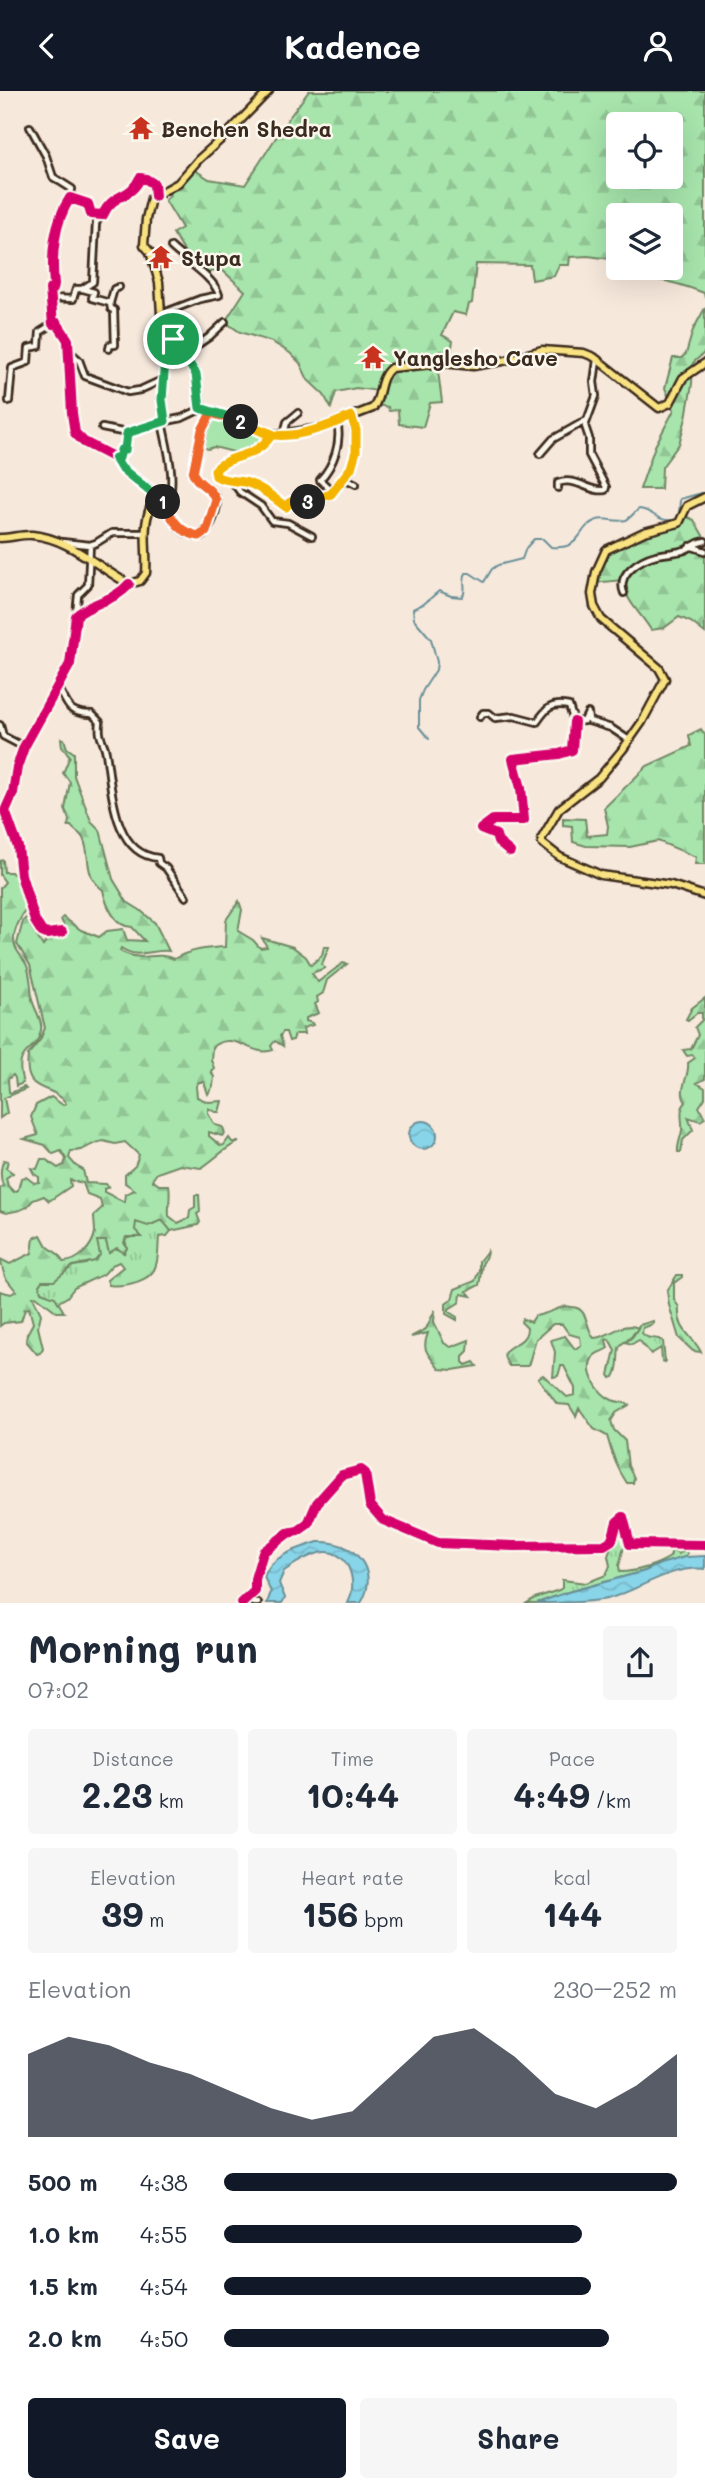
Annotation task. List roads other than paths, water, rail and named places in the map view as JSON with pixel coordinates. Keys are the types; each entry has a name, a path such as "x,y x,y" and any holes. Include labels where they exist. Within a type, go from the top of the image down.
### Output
{"main road":[{"path":"269,91 178,183 151,198 149,206 144,239 159,282 162,314 173,339 196,374 201,409 272,434 307,431 337,422 376,405 386,372 395,367 443,363 473,366 544,350 584,353 659,408 670,404 683,378 705,363"},
{"path":"0,538 34,535 59,542 89,557 129,584 140,581 146,573 146,515 157,498 184,532 199,536 209,527 215,495 195,478 193,473 202,430 211,413"},
{"path":"705,497 687,506 676,525 652,529 612,546 603,555 596,572 592,594 597,613 619,636 659,668 665,679 629,740 599,778 559,809 543,834 542,843 560,857 601,876 671,885 705,896"}],"street":[{"path":"30,127 46,156 52,177 72,189 63,208 54,246 54,283 53,289 50,289 54,324"},
{"path":"82,289 93,282 96,223 107,206 135,189 140,178 154,184 155,196"},
{"path":"70,198 88,204 91,214 102,215"},
{"path":"162,314 200,299 219,295 213,284 172,247"},
{"path":"109,349 110,345 115,345 114,310 111,309 110,303 114,289 119,287"},
{"path":"50,298 73,299 76,289 82,289 94,292 92,298 95,300 110,303"},
{"path":"184,353 209,337 225,322"},
{"path":"9,401 12,368 27,362 29,348 39,346 40,331 57,323 68,341 75,433 84,442 115,458 121,468 157,498"},
{"path":"166,508 171,488 162,400 166,345 173,339"},
{"path":"69,351 79,360 85,376 128,392 140,390 164,379"},
{"path":"558,488 558,484 564,481 585,484 598,491 605,490 606,487 589,455 586,421 596,396 594,382 597,360"},
{"path":"102,428 127,433 163,421 182,418 201,409"},
{"path":"284,434 288,422 298,413"},
{"path":"272,434 263,446 255,451 217,467 216,476 245,482 267,491 286,507 290,502 299,504 326,497 344,478 351,468 356,451 356,430 351,416"},
{"path":"540,454 553,439 586,421"},
{"path":"333,492 320,480 327,473 340,442 337,422"},
{"path":"115,458 119,458 121,450 125,450 127,433"},
{"path":"344,478 356,484"},
{"path":"232,481 240,492 261,506 272,521 288,523 312,536"},
{"path":"59,542 90,545 112,533 145,533"},
{"path":"624,593 622,580 633,566 653,555 687,549 694,543 705,541"},
{"path":"62,932 47,934 42,932 34,921 21,875 19,847 5,817 5,811 13,793 24,747 72,659 78,595 88,585 90,545"},
{"path":"690,546 705,551"},
{"path":"76,616 96,603 122,593 129,584"},
{"path":"58,686 73,711 78,714 92,714 100,722 99,735 106,750 111,794 125,837 139,853 158,857 159,863 166,868 186,897"},
{"path":"480,717 483,713 489,713 495,718 514,716 537,722 544,711 556,704 569,706 574,722 572,750 513,759 521,788 524,820 493,820 481,829 496,835 498,842 510,852"},
{"path":"574,722 584,721 588,713 589,721 611,728 629,740"},
{"path":"0,725 3,736 24,747"},
{"path":"242,1603 254,1591 263,1552 288,1533 298,1531 308,1524 317,1503 342,1475 361,1470 365,1473 370,1505 383,1520 438,1543 604,1545 612,1540 617,1522 623,1517 630,1544 705,1545"}],"water":[{"path":"423,1121 433,1125 437,1135 433,1145 423,1149 413,1145 409,1135 413,1125"},
{"path":"318,1542 343,1546 360,1559 368,1579 361,1603 348,1603 352,1585 348,1567 344,1560 329,1552 310,1556 284,1571 279,1583 285,1598 282,1603 267,1603 271,1592 264,1577 272,1564 286,1554"},
{"path":"705,1556 705,1569 667,1574 607,1599 537,1603 685,1557"}],"waterway":[{"path":"429,739 419,727 419,700 436,670 437,662 431,639 414,619 413,609 439,591 462,597 466,573 484,582 498,565 522,559 526,548 534,539 543,539 551,547 562,547 575,542 590,523 600,519 626,520 639,509 659,518 675,520 679,516 680,499 702,493"}],"place":[{"name":"Benchen Shedra","path":"141,128"},
{"name":"Stupa","path":"161,257"},
{"name":"Yanglesho Cave","path":"373,357"}]}
